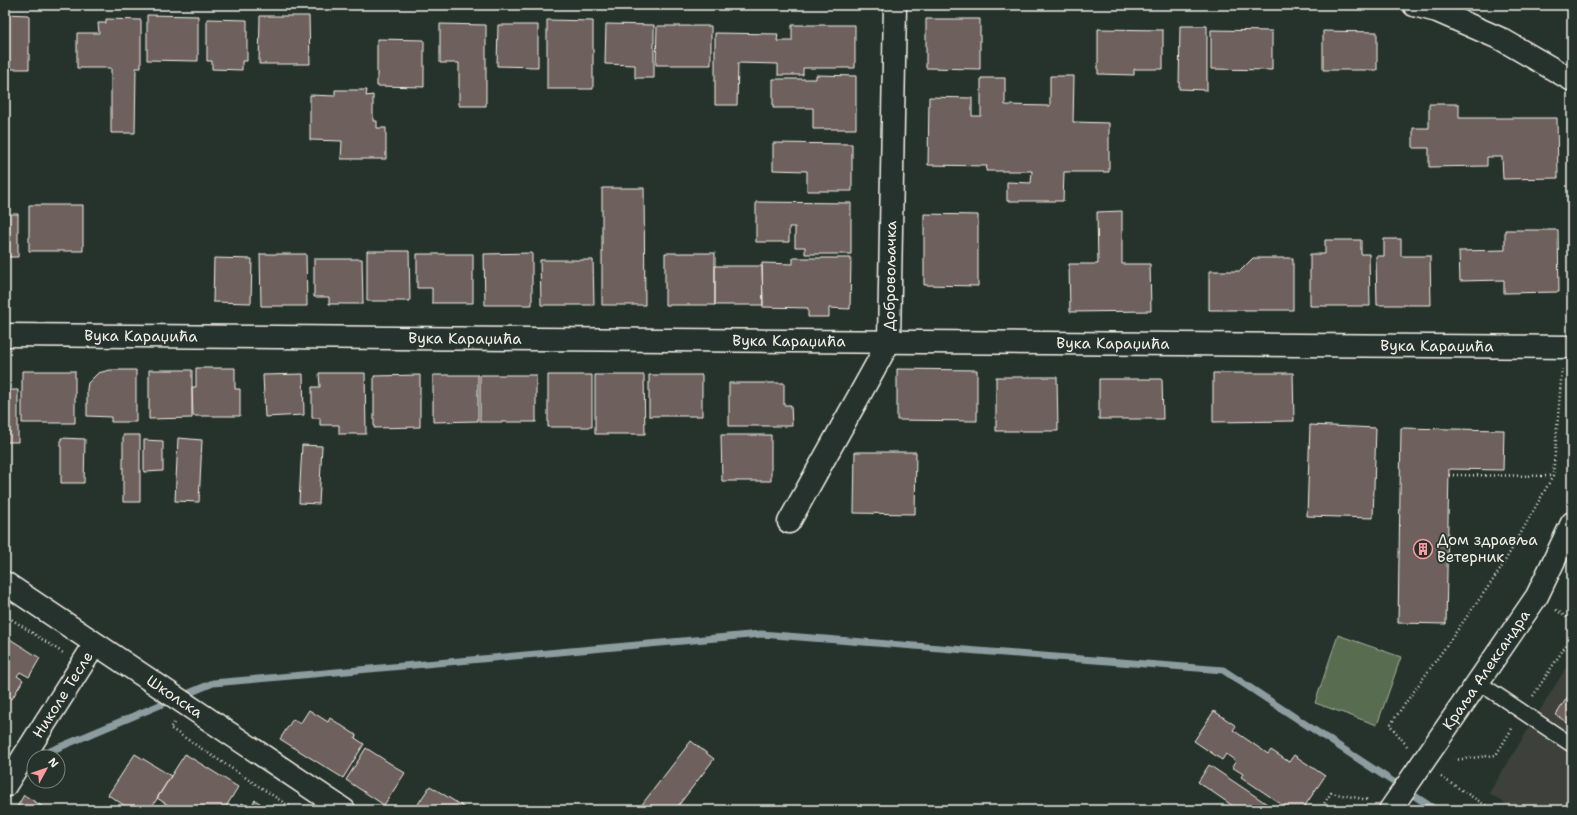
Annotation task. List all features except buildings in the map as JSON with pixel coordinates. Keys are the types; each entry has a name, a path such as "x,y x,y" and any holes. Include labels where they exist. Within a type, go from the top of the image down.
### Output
{"street":[{"name":"Добровољачка","path":"789,522 889,342 895,5"},
{"path":"1414,5 1437,11 1501,39 1572,80"},
{"name":"Вука Караџића","path":"5,335 1568,347"},
{"name":"Краља Александра","path":"1392,807 1537,596 1572,523"},
{"name":"Школска","path":"5,583 344,810"},
{"name":"Николе Тесле","path":"8,781 95,644"}],"lane":[{"path":"1478,682 1572,745"}],"path":[{"path":"1493,810 1421,764 1390,725 1500,570 1553,476 1568,347"},
{"path":"1449,475 1553,476"},
{"path":"5,615 81,666"},
{"path":"187,705 170,728 295,810"},
{"path":"1320,810 1331,793 1392,807"}],"shaded area":[{"path":"1572,658 1572,810 1515,810 1489,793"}],"green space":[{"path":"1338,635 1401,657 1377,725 1315,703"}],"waterway":[{"path":"182,696 213,683 761,634 1223,670 1436,810"},
{"path":"55,749 172,700"}],"place":[{"name":"Дом здравља Ветерник","path":"1423,549"}]}
